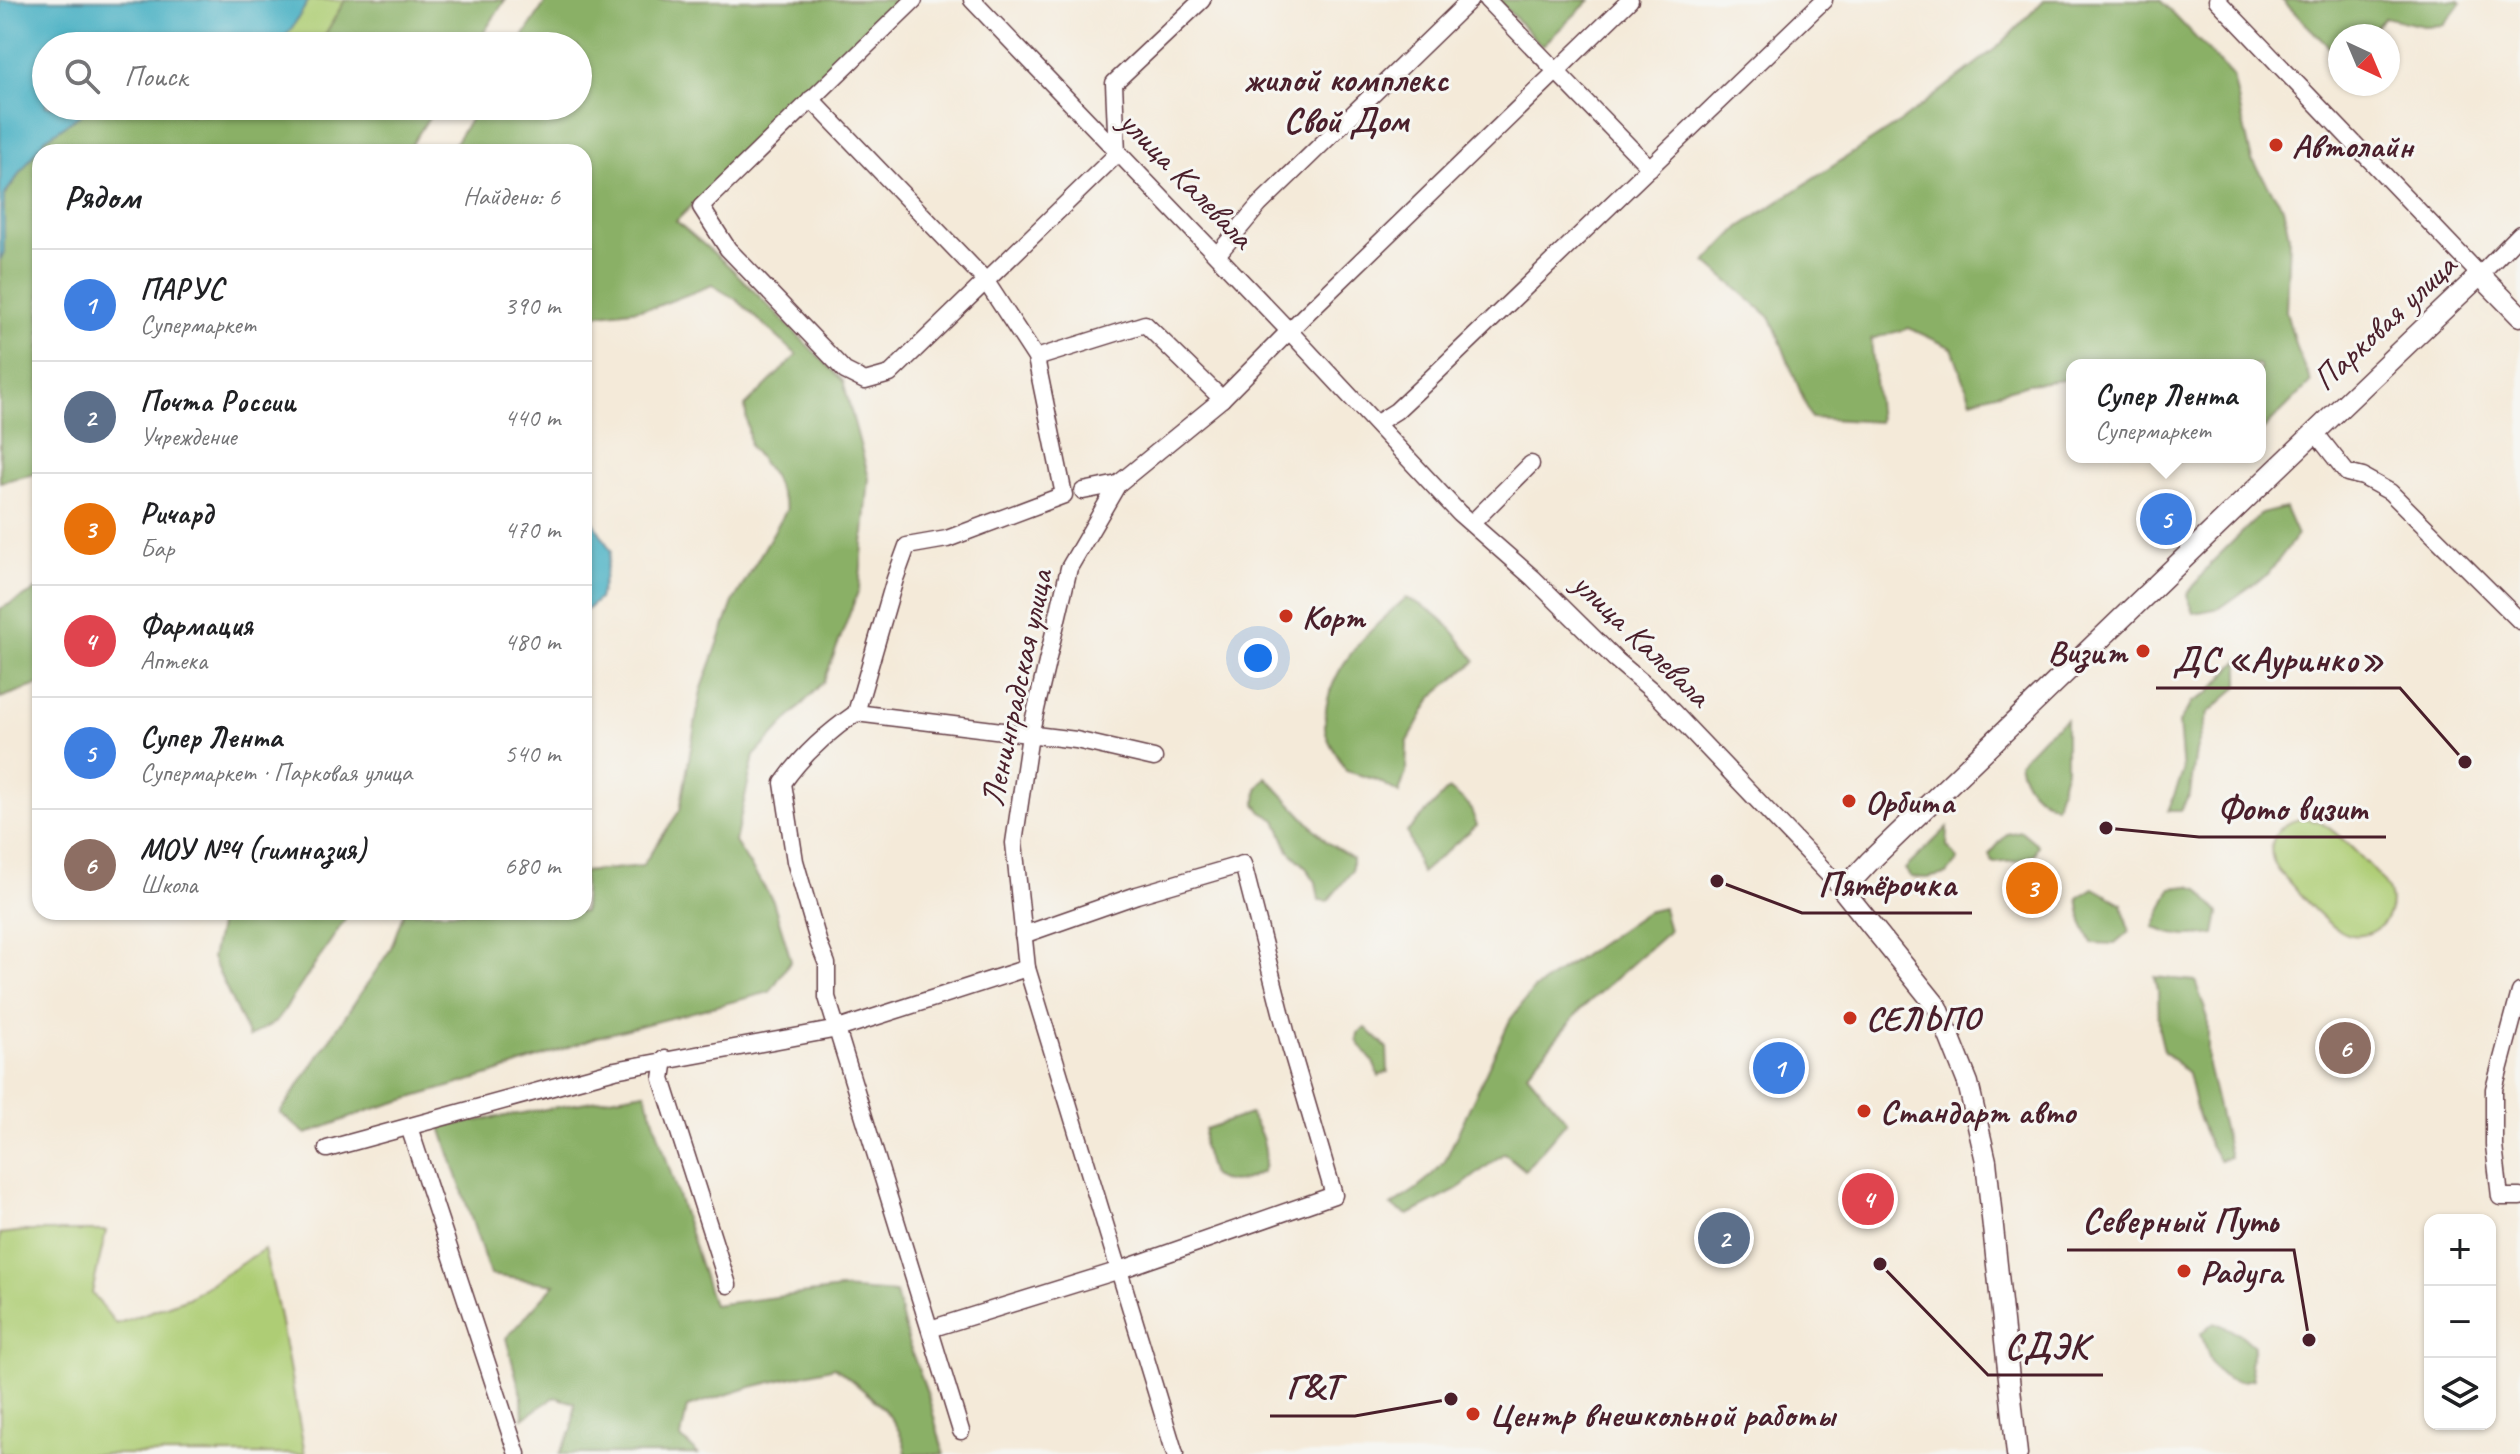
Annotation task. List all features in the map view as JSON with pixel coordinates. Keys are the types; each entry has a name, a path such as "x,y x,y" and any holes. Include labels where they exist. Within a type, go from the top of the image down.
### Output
{"main road":[{"path":"2480,275 2520,316"},
{"name":"Парковая улица","path":"1843,890 2314,431 2480,275"},
{"name":"улица Калевала","path":"1843,890 1938,1008 1968,1083 1987,1169 2017,1454"}],"street":[{"path":"914,0 701,207 728,249 845,371 865,381 890,374 1117,154 1114,83 1202,0"},
{"name":"улица Калевала","path":"972,0 1377,423 1459,513 1656,694 1843,890"},
{"path":"1217,255 1259,205 1470,0"},
{"path":"1487,0 1650,168"},
{"name":"Ленинградская улица","path":"1175,1454 1027,968 1023,935 1014,843 1030,735 1069,568 1118,484 1222,399 1630,0"},
{"path":"1377,423 1396,411 1824,0"},
{"path":"2217,0 2480,275"},
{"path":"811,99 985,280 1036,358 1064,495 947,539 907,546 856,713 824,735 796,764 783,783 795,861 827,964 827,997 961,1431"},
{"name":"Парковая улица","path":"2480,275 2520,234"},
{"path":"1036,358 1145,324 1222,399"},
{"path":"2314,431 2347,473 2363,477 2390,492 2520,621"},
{"path":"1472,523 1531,464"},
{"path":"1083,491 1118,484"},
{"path":"856,713 1076,740 1154,758"},
{"path":"930,1329 1120,1270 1334,1195 1288,1039 1243,864 1137,895 1023,935"},
{"path":"327,1149 615,1070 838,1029 1027,968"},
{"path":"2520,992 2494,1089 2494,1145 2500,1197 2520,1197"},
{"path":"665,1059 662,1079 728,1285"},
{"path":"409,1127 517,1454"}],"green space":[{"path":"309,0 345,0 327,32 290,31"},
{"path":"345,0 505,0 484,32 327,32"},
{"path":"547,0 903,0 676,221 730,267 843,381 869,478 859,589 824,681 754,756 735,842 773,901 791,960 770,992 597,1037 493,1074 370,1110 306,1134 280,1113 390,950 401,920 592,920 592,871 642,866 680,810 701,691 733,602 787,509 773,476 750,446 745,406 797,355 737,300 712,285 655,307 592,315 592,144 454,144 470,120 592,120 592,32 526,32"},
{"path":"1498,0 1590,0 1542,46"},
{"path":"2044,0 2160,0 2233,77 2252,161 2283,207 2289,236 2286,311 2297,351 2311,382 2266,427 2266,359 2066,359 2066,380 2028,384 1971,400 1952,348 1909,328 1871,339 1879,422 1811,418 1771,318 1706,262 1740,227 1903,120 2000,45"},
{"path":"2282,0 2459,0 2461,3 2444,25 2423,26 2385,17 2378,24 2328,24 2328,46"},
{"path":"73,120 427,120 412,144 41,144"},
{"path":"32,157 32,474 0,482 0,260 4,252 4,196"},
{"path":"2285,508 2297,535 2268,574 2220,608 2194,613 2187,595 2211,563 2261,514"},
{"path":"32,592 32,687 0,698 0,609"},
{"path":"1406,598 1438,616 1476,661 1433,696 1407,743 1406,772 1399,793 1377,780 1346,771 1330,743 1325,726 1326,706 1340,670 1364,638"},
{"path":"2239,660 2239,686 2208,713 2196,751 2190,794 2180,811 2168,811 2183,772 2179,723 2192,702 2208,694"},
{"path":"2066,719 2066,768 2056,806 2031,789 2019,762"},
{"path":"1266,777 1327,842 1352,858 1352,871 1328,901 1319,900 1316,882 1289,851 1276,820 1262,812 1256,804 1257,789"},
{"path":"1449,789 1469,805 1477,825 1421,873 1407,832"},
{"path":"2300,819 2319,822 2336,834 2385,885 2391,903 2385,921 2378,928 2360,935 2340,931 2315,911 2278,870 2272,853 2274,838 2284,826"},
{"path":"1948,827 1947,846 1958,859 1947,874 1911,877 1905,869"},
{"path":"2021,831 2038,845 2034,855 2017,861 1993,863 1989,855 2007,834"},
{"path":"2189,886 2199,889 2219,913 2215,934 2184,936 2154,927 2171,888"},
{"path":"2094,888 2122,904 2129,932 2115,944 2092,943 2082,922 2078,898"},
{"path":"1663,908 1669,931 1581,1009 1527,1073 1567,1121 1525,1170 1504,1153 1455,1191 1408,1215 1391,1206 1418,1188 1444,1163 1510,1020 1533,990 1646,912"},
{"path":"220,920 345,920 277,1021 249,1037 212,958"},
{"path":"2155,977 2195,981 2208,1018 2208,1066 2230,1157 2219,1160 2198,1117 2188,1073 2164,1051 2159,1030"},
{"path":"1366,1028 1387,1048 1388,1072 1379,1076 1357,1041 1358,1033"},
{"path":"645,1092 713,1305 840,1289 896,1293 908,1342 928,1395 944,1454 906,1454 903,1440 889,1416 835,1367 751,1387 687,1407 681,1438 698,1454 559,1454 572,1430 575,1403 555,1397 523,1418 522,1398 506,1338 555,1284 490,1275 441,1127"},
{"path":"1250,1114 1263,1141 1263,1171 1238,1181 1212,1176 1203,1146 1205,1129"},
{"path":"106,1231 92,1293 116,1324 188,1298 264,1249 305,1454 0,1454 0,1234"},
{"path":"2214,1322 2239,1333 2254,1346 2250,1364 2253,1379 2230,1380 2216,1370 2201,1333"}],"water":[{"path":"0,0 309,0 289,32 32,32 32,120 73,120 41,144 32,144 32,157 4,195 4,252 0,260"},
{"path":"592,519 611,551 599,599 592,605"}],"place":[{"name":"Автолайн","path":"2276,145"},
{"name":"Супер Лента","path":"2166,519"},
{"name":"Корт","path":"1286,616"},
{"name":"Визит","path":"2143,651"},
{"name":"ДС «Ауринко»","path":"2465,762"},
{"name":"Орбита","path":"1849,801"},
{"name":"Фото визит","path":"2106,828"},
{"name":"Пятёрочка","path":"1717,881"},
{"name":"Ричард","path":"2032,888"},
{"name":"СЕЛЬПО","path":"1850,1018"},
{"name":"МОУ №4 (гимназия)","path":"2345,1048"},
{"name":"ПАРУС","path":"1779,1068"},
{"name":"Стандарт авто","path":"1864,1111"},
{"name":"Фармация","path":"1868,1199"},
{"name":"Почта России","path":"1724,1238"},
{"name":"СДЭК","path":"1880,1264"},
{"name":"Радуга","path":"2184,1271"},
{"name":"Северный Путь","path":"2309,1340"},
{"name":"Г&Т","path":"1451,1399"},
{"name":"Центр внешкольной работы","path":"1473,1414"}],"district":[{"name":"жилой комплекс Свой Дом","path":"1346,100"}]}
